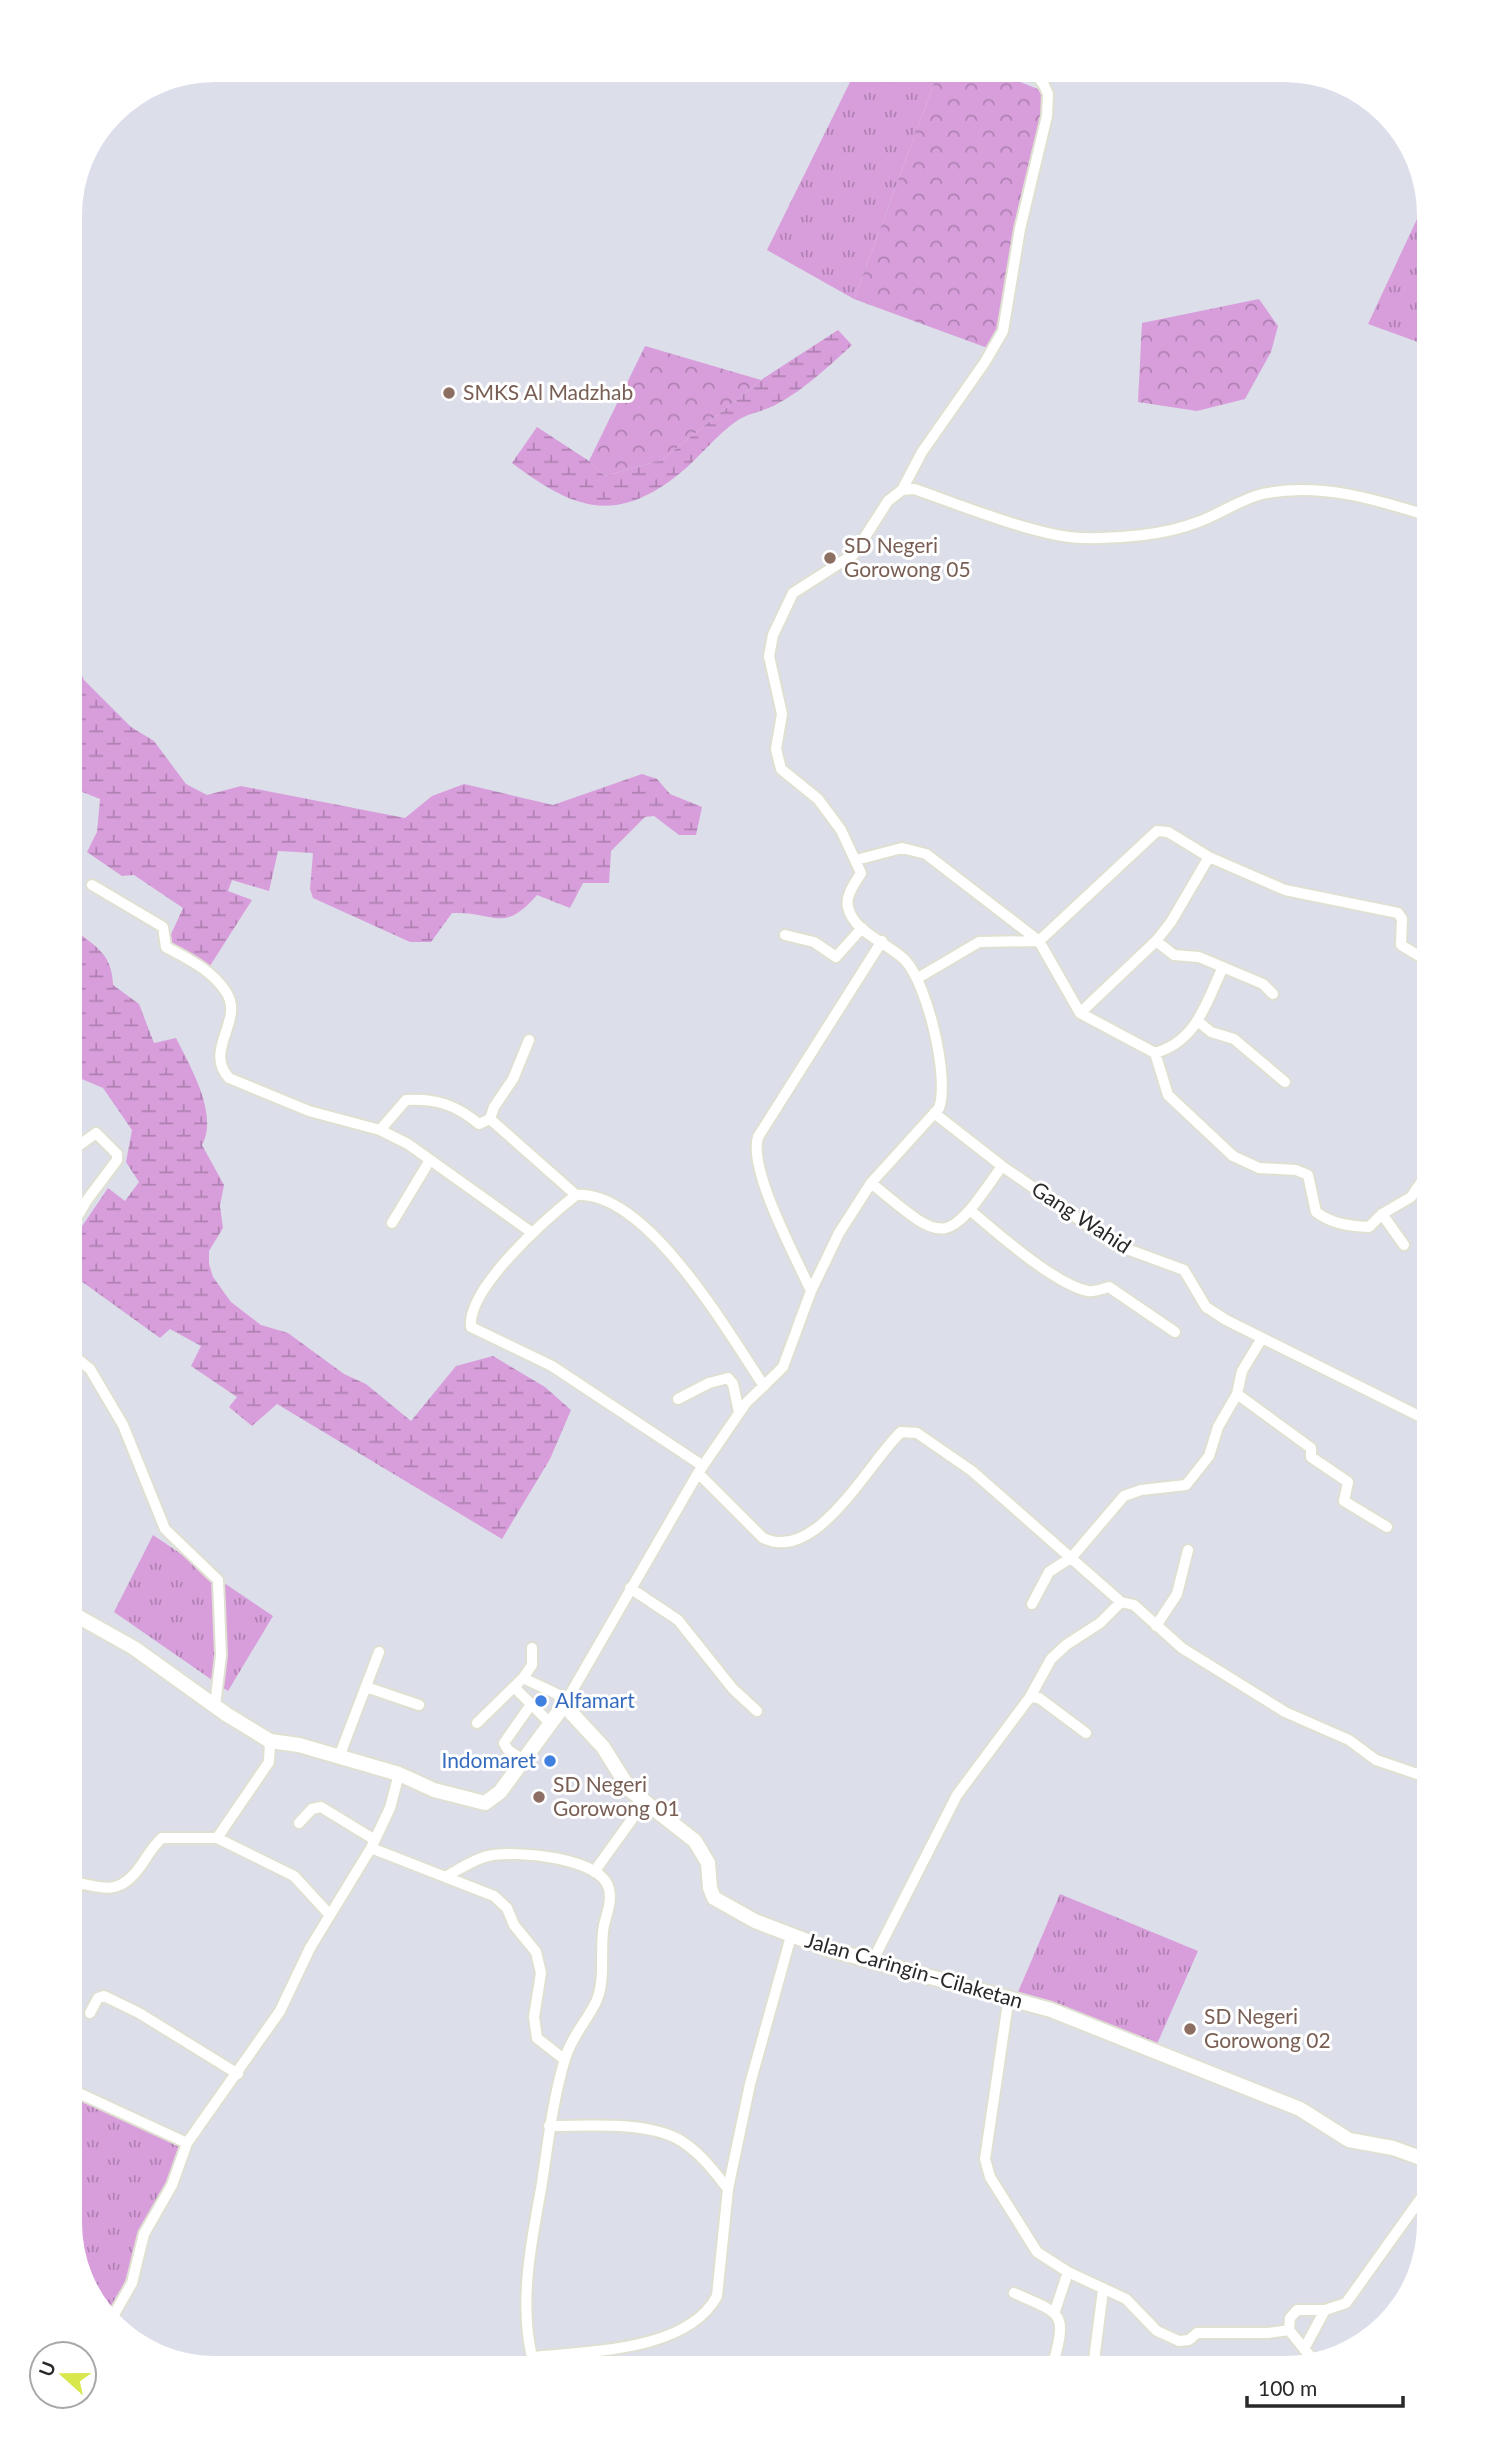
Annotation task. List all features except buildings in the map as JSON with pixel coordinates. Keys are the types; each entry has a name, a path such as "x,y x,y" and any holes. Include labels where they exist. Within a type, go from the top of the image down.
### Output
{"street":[{"path":"82,1619 134,1648 215,1706 270,1741 299,1745 399,1774 434,1790 485,1802 500,1792 564,1705 700,1469 738,1412 783,1367 811,1291 839,1233 871,1183 934,1113 942,1100 942,1076 918,978 908,963 862,928 847,905 861,873 841,830 818,799 780,769 776,749 782,714 769,656 773,635 793,593 854,554 888,501 902,490 922,452 985,362 1003,331 1020,229 1047,116 1048,94 1043,83"},
{"path":"902,490 914,489 1021,524 1081,538 1179,528 1251,498 1295,490 1319,490 1374,499 1417,512"},
{"path":"918,978 979,942 1039,940 1157,831 1168,832 1209,858 1284,890 1398,914 1402,919 1402,945 1417,954"},
{"path":"856,860 892,849 920,851 1007,913 1039,940 1080,1013 1155,1053 1168,1095 1233,1156 1259,1168 1296,1170 1308,1175 1315,1212 1324,1218 1341,1225 1369,1227 1382,1214 1411,1197 1417,1188"},
{"path":"1080,1013 1156,942 1209,858"},
{"path":"92,885 163,928 166,947 208,970 228,993 231,1008 218,1057 222,1070 229,1078 309,1111 380,1130 408,1144 531,1232"},
{"path":"785,935 814,943 836,957 862,928"},
{"path":"811,1291 770,1202 754,1149 758,1137 882,942"},
{"path":"1156,942 1174,955 1199,957 1263,984 1273,994"},
{"path":"1155,1053 1177,1044 1199,1022 1223,967"},
{"path":"1199,1022 1211,1032 1234,1039 1285,1082"},
{"path":"380,1130 406,1100 428,1098 443,1102 464,1111 479,1124 490,1119 494,1107 513,1079 529,1040"},
{"name":"Gang Wahid","path":"934,1113 1002,1166 1116,1244 1184,1270 1206,1307 1417,1415"},
{"path":"490,1119 576,1195 599,1199 639,1221 657,1237 695,1284 764,1386"},
{"path":"83,1143 96,1133 117,1154 117,1160 83,1206"},
{"path":"392,1223 430,1160"},
{"path":"871,1183 918,1222 939,1231 949,1230 971,1211 1002,1166"},
{"path":"576,1195 531,1232 481,1296 471,1327 552,1366 700,1469 763,1538 776,1545 814,1531 832,1515 897,1436 911,1431 972,1471 1121,1602 1134,1605 1204,1664 1285,1713 1349,1740 1376,1760 1417,1774"},
{"path":"971,1211 1005,1240 1072,1286 1091,1292 1109,1287 1175,1332"},
{"path":"1382,1214 1404,1245"},
{"path":"1032,1604 1042,1580 1053,1567 1072,1557 1124,1496 1141,1490 1186,1485 1209,1456 1219,1427 1237,1394 1242,1371 1262,1338"},
{"path":"82,1363 90,1369 117,1414 165,1529 218,1580 221,1655 215,1706"},
{"path":"678,1399 709,1383 728,1378 733,1381 738,1412"},
{"path":"1237,1394 1311,1448 1311,1457 1348,1482 1344,1501 1387,1527"},
{"path":"1156,1626 1177,1594 1188,1550"},
{"path":"630,1588 678,1620 733,1689 758,1711"},
{"path":"872,1962 957,1795 1030,1697 1051,1659 1066,1645 1100,1623 1121,1602"},
{"path":"477,1723 533,1665 531,1648"},
{"path":"339,1757 379,1652"},
{"path":"523,1678 557,1694 564,1705"},
{"path":"366,1687 419,1705"},
{"path":"514,1687 530,1706 551,1724"},
{"path":"1030,1697 1039,1698 1086,1733"},
{"name":"Jalan Caringin–Cilaketan","path":"564,1705 603,1747 630,1790 695,1841 708,1863 710,1888 714,1898 791,1936 872,1962 1009,1996 1247,2086 1300,2109 1349,2140 1400,2150 1417,2156"},
{"path":"525,1761 504,1743 530,1706"},
{"path":"217,1838 270,1762 270,1741"},
{"path":"116,2311 132,2283 144,2234 172,2185 187,2143 280,2011 329,1914 352,1882 373,1844 390,1808 399,1774"},
{"path":"594,1872 645,1801"},
{"path":"299,1823 312,1809 321,1807 373,1844 501,1901 514,1925 536,1952 541,1982 534,2028 537,2038 565,2060"},
{"path":"82,1883 114,1889 125,1885 162,1838 217,1838 294,1876 329,1914"},
{"path":"445,1877 487,1856 522,1854 561,1858 606,1880 610,1898 603,1928 596,2002 572,2039 549,2126 528,2264 529,2355"},
{"path":"574,2355 653,2341 677,2331 704,2314 717,2296 728,2189 750,2084 791,1936"},
{"path":"90,2013 98,1998 104,1996 139,2013 238,2074"},
{"path":"1009,1996 985,2159 990,2177 1031,2245 1069,2272 1126,2299 1157,2331 1179,2341 1189,2340 1197,2333 1289,2330"},
{"path":"82,2095 187,2143"},
{"path":"549,2126 621,2127 663,2134 679,2140 708,2163 728,2189"},
{"path":"1308,2353 1289,2330 1290,2318 1297,2309 1325,2310 1346,2302 1417,2204"},
{"path":"1055,2311 1069,2272"},
{"path":"1095,2356 1103,2290"},
{"path":"1014,2293 1055,2311 1062,2333 1055,2356"},
{"path":"1304,2349 1325,2310"}],"green space":[{"path":"850,83 934,83 854,299 767,250"},
{"path":"934,83 1023,83 1050,94 993,350 854,299"},
{"path":"1417,219 1417,342 1368,324"},
{"path":"1259,299 1278,326 1271,352 1245,399 1197,411 1138,402 1142,323"},
{"path":"838,330 852,345 816,377 777,404 738,420 679,474 634,501 594,505 574,500 554,491 512,463 537,427 589,461 605,476 662,460 761,380"},
{"path":"645,346 761,380 662,460 605,476 589,461"},
{"path":"83,677 131,727 154,741 186,784 207,795 241,786 405,818 432,796 464,784 553,805 642,774 657,779 670,794 702,807 696,835 679,835 654,816 645,817 611,851 609,883 583,883 570,908 537,895 525,907 506,918 452,913 431,942 410,942 313,898 310,889 313,853 278,851 269,891 232,880 228,891 252,900 208,969 168,941 183,908 134,875 122,876 87,852 97,832 100,799 83,792"},
{"path":"83,936 105,957 113,985 139,1004 154,1043 176,1038 195,1076 207,1120 202,1145 224,1185 220,1206 223,1228 209,1251 209,1264 213,1277 231,1302 261,1325 288,1333 344,1374 366,1384 411,1421 456,1366 493,1356 545,1387 571,1410 550,1459 502,1539 277,1404 252,1426 229,1407 237,1397 191,1366 201,1346 170,1329 160,1338 82,1282 82,1226 108,1188 125,1201 139,1182 126,1162 132,1130 103,1088 83,1079"},
{"path":"153,1535 273,1616 228,1691 114,1612"},
{"path":"1060,1894 1198,1951 1157,2044 1018,1992"},
{"path":"82,2100 184,2147 113,2308 96,2281 85,2248 82,2222"}],"place":[{"name":"SMKS Al Madzhab","path":"449,393"},
{"name":"SD Negeri Gorowong 05","path":"830,558"},
{"name":"Alfamart","path":"541,1701"},
{"name":"Indomaret","path":"550,1761"},
{"name":"SD Negeri Gorowong 01","path":"539,1797"},
{"name":"SD Negeri Gorowong 02","path":"1190,2029"}]}
